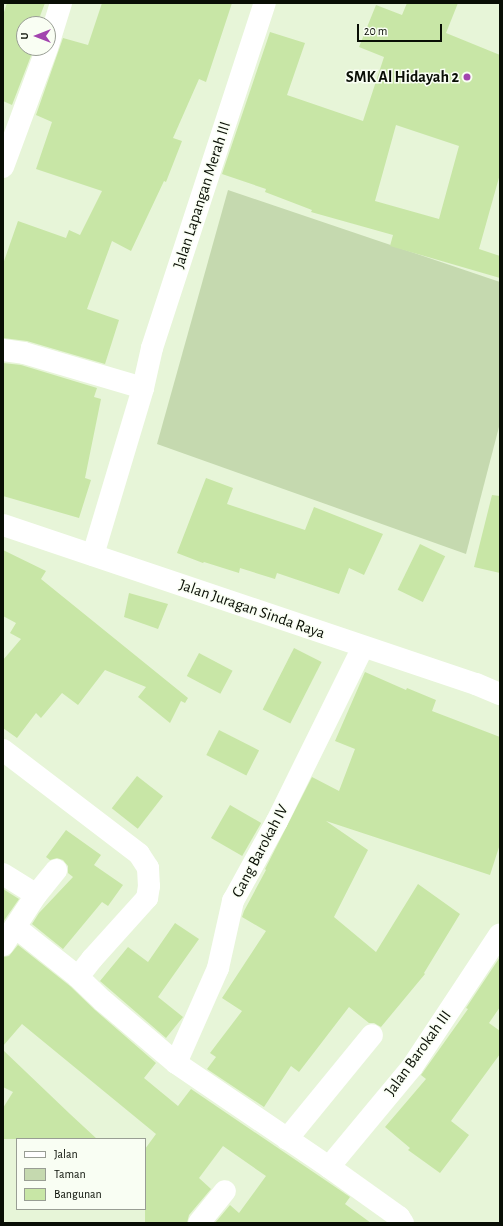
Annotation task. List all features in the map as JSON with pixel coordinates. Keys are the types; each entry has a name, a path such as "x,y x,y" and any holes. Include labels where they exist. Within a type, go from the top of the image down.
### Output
{"street":[{"path":"56,19 61,3"},
{"name":"Jalan Lapangan Merah III","path":"93,555 143,388 152,348 265,3"},
{"path":"3,167 44,56"},
{"path":"3,350 24,353 143,388"},
{"name":"Jalan Juragan Sinda Raya","path":"3,525 476,684 500,694"},
{"name":"Gang Barokah IV","path":"176,1063 218,968 233,901 277,821 363,647"},
{"path":"3,750 139,854 148,868 150,886 147,898 92,959 78,977"},
{"path":"3,945 36,895 56,870"},
{"path":"3,874 36,895"},
{"path":"15,927 78,977 103,1001 176,1063 329,1167 399,1217 404,1223"},
{"name":"Jalan Barokah III","path":"329,1167 412,1067 500,934"},
{"path":"287,1139 372,1035"},
{"path":"199,1223 226,1191"}],"green space":[{"path":"228,190 500,282 500,423 466,554 157,444"}],"building":[{"path":"7,3 45,3 40,16 16,16 16,56 31,56 12,105 3,101 3,15"},
{"path":"102,3 232,3 206,82 199,79 173,138 182,141 166,182 164,181 131,251 112,241 87,309 119,320 105,364 27,341 3,338 3,264 18,221 66,238 69,230 80,235 102,191 36,169 52,122 36,115 63,38 88,45"},
{"path":"407,3 458,3 446,33 500,55 500,174 479,249 500,256 500,278 390,246 393,235 311,212 312,210 265,192 266,189 222,174 270,32 305,43 287,95 363,121 384,57 359,47 376,5 402,15","holes":["396,125 459,146 439,219 375,201"]},
{"path":"3,363 21,365 97,388 94,397 101,399 85,478 91,480 79,518 3,496"},
{"path":"206,478 233,488 227,504 305,530 314,507 383,534 364,575 349,568 339,594 277,573 275,579 240,568 239,573 204,562 203,563 177,553"},
{"path":"492,495 500,496 500,573 474,567"},
{"path":"420,544 445,556 423,602 398,590"},
{"path":"3,550 46,571 41,579 188,698 185,703 181,701 170,723 138,697 146,687 105,670 78,705 62,693 41,718 36,713 17,738 3,728 3,660 21,639 10,633 16,623 3,616"},
{"path":"129,593 168,604 158,629 124,617"},
{"path":"294,648 322,662 290,724 263,709"},
{"path":"199,653 233,671 220,694 187,676"},
{"path":"365,672 406,690 407,688 436,700 432,711 500,737 500,844 490,875 326,821 368,850 334,917 376,952 418,884 460,914 424,973 425,974 381,1027 374,1023 369,1023 349,1007 299,1072 291,1066 264,1107 207,1069 216,1057 210,1053 242,1011 222,998 266,931 242,917 312,777 339,791 355,749 335,741"},
{"path":"219,730 259,750 246,775 206,755"},
{"path":"137,776 163,796 138,829 112,808"},
{"path":"230,805 261,823 242,856 211,838"},
{"path":"66,830 101,855 94,865 123,885 108,906 102,902 63,949 32,924 39,913 73,877 68,873 68,866 63,860 57,858 50,860 46,857"},
{"path":"3,889 19,899 3,922"},
{"path":"175,923 199,939 158,997 183,1017 166,1038 100,981 128,947 148,962"},
{"path":"18,945 70,986 95,1010 156,1063 144,1078 178,1106 191,1089 350,1197 345,1204 371,1223 215,1223 230,1205 239,1213 266,1176 223,1146 199,1178 211,1189 189,1215 187,1223 145,1223 146,1148 156,1134 22,1024 3,1046 3,957 9,956"},
{"path":"500,957 500,1007 489,1023 500,1031 500,1054 451,1121 469,1135 440,1173 408,1150 410,1148 385,1127 426,1079 421,1075 468,1009 466,1008"},
{"path":"3,1050 96,1138 3,1139 3,1108 13,1092 3,1087"}],"place":[{"name":"SMK Al Hidayah 2","path":"467,77"}]}
